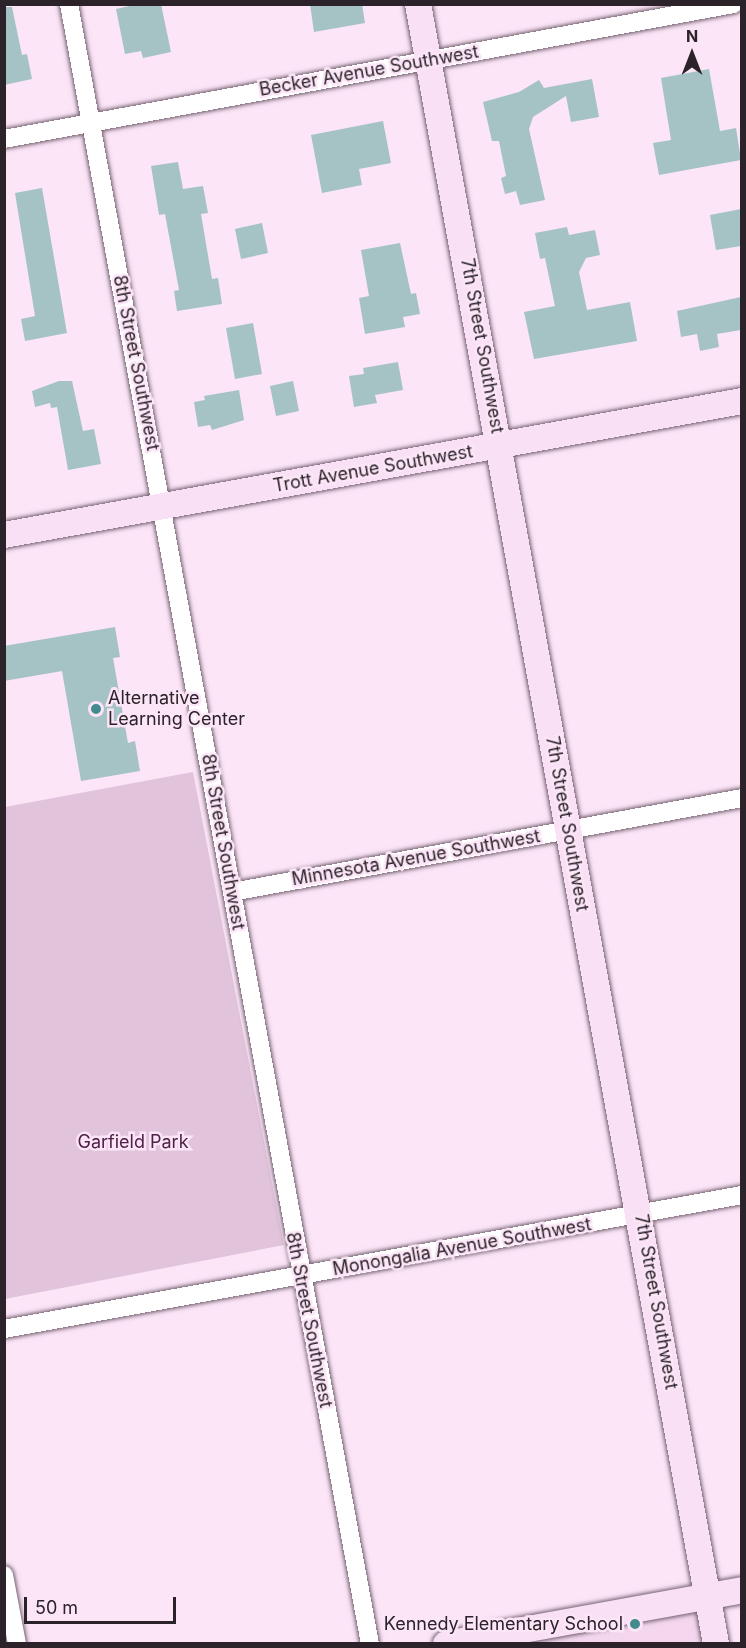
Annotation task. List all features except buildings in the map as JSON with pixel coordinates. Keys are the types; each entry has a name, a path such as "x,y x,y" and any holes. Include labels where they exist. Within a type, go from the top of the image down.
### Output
{"main road":[{"name":"7th Street Southwest","path":"418,4 640,1214 716,1644"},
{"name":"Trott Avenue Southwest","path":"4,535 500,447 741,401"},
{"path":"446,1644 741,1590"}],"street":[{"name":"8th Street Southwest","path":"69,4 163,506 301,1276 370,1644"},
{"name":"Becker Avenue Southwest","path":"4,139 734,4"},
{"name":"Minnesota Avenue Southwest","path":"232,891 741,798"},
{"name":"Monongalia Avenue Southwest","path":"4,1329 741,1195"},
{"path":"4,1575 17,1644"}],"shaded area":[{"name":"Kennedy Elementary School","path":"708,1596 717,1644 446,1644"}],"green space":[{"name":"Garfield Park","path":"193,772 284,1245 5,1299 5,807"}],"place":[{"name":"Alternative Learning Center","path":"96,709"},
{"name":"Kennedy Elementary School","path":"635,1624"}]}
